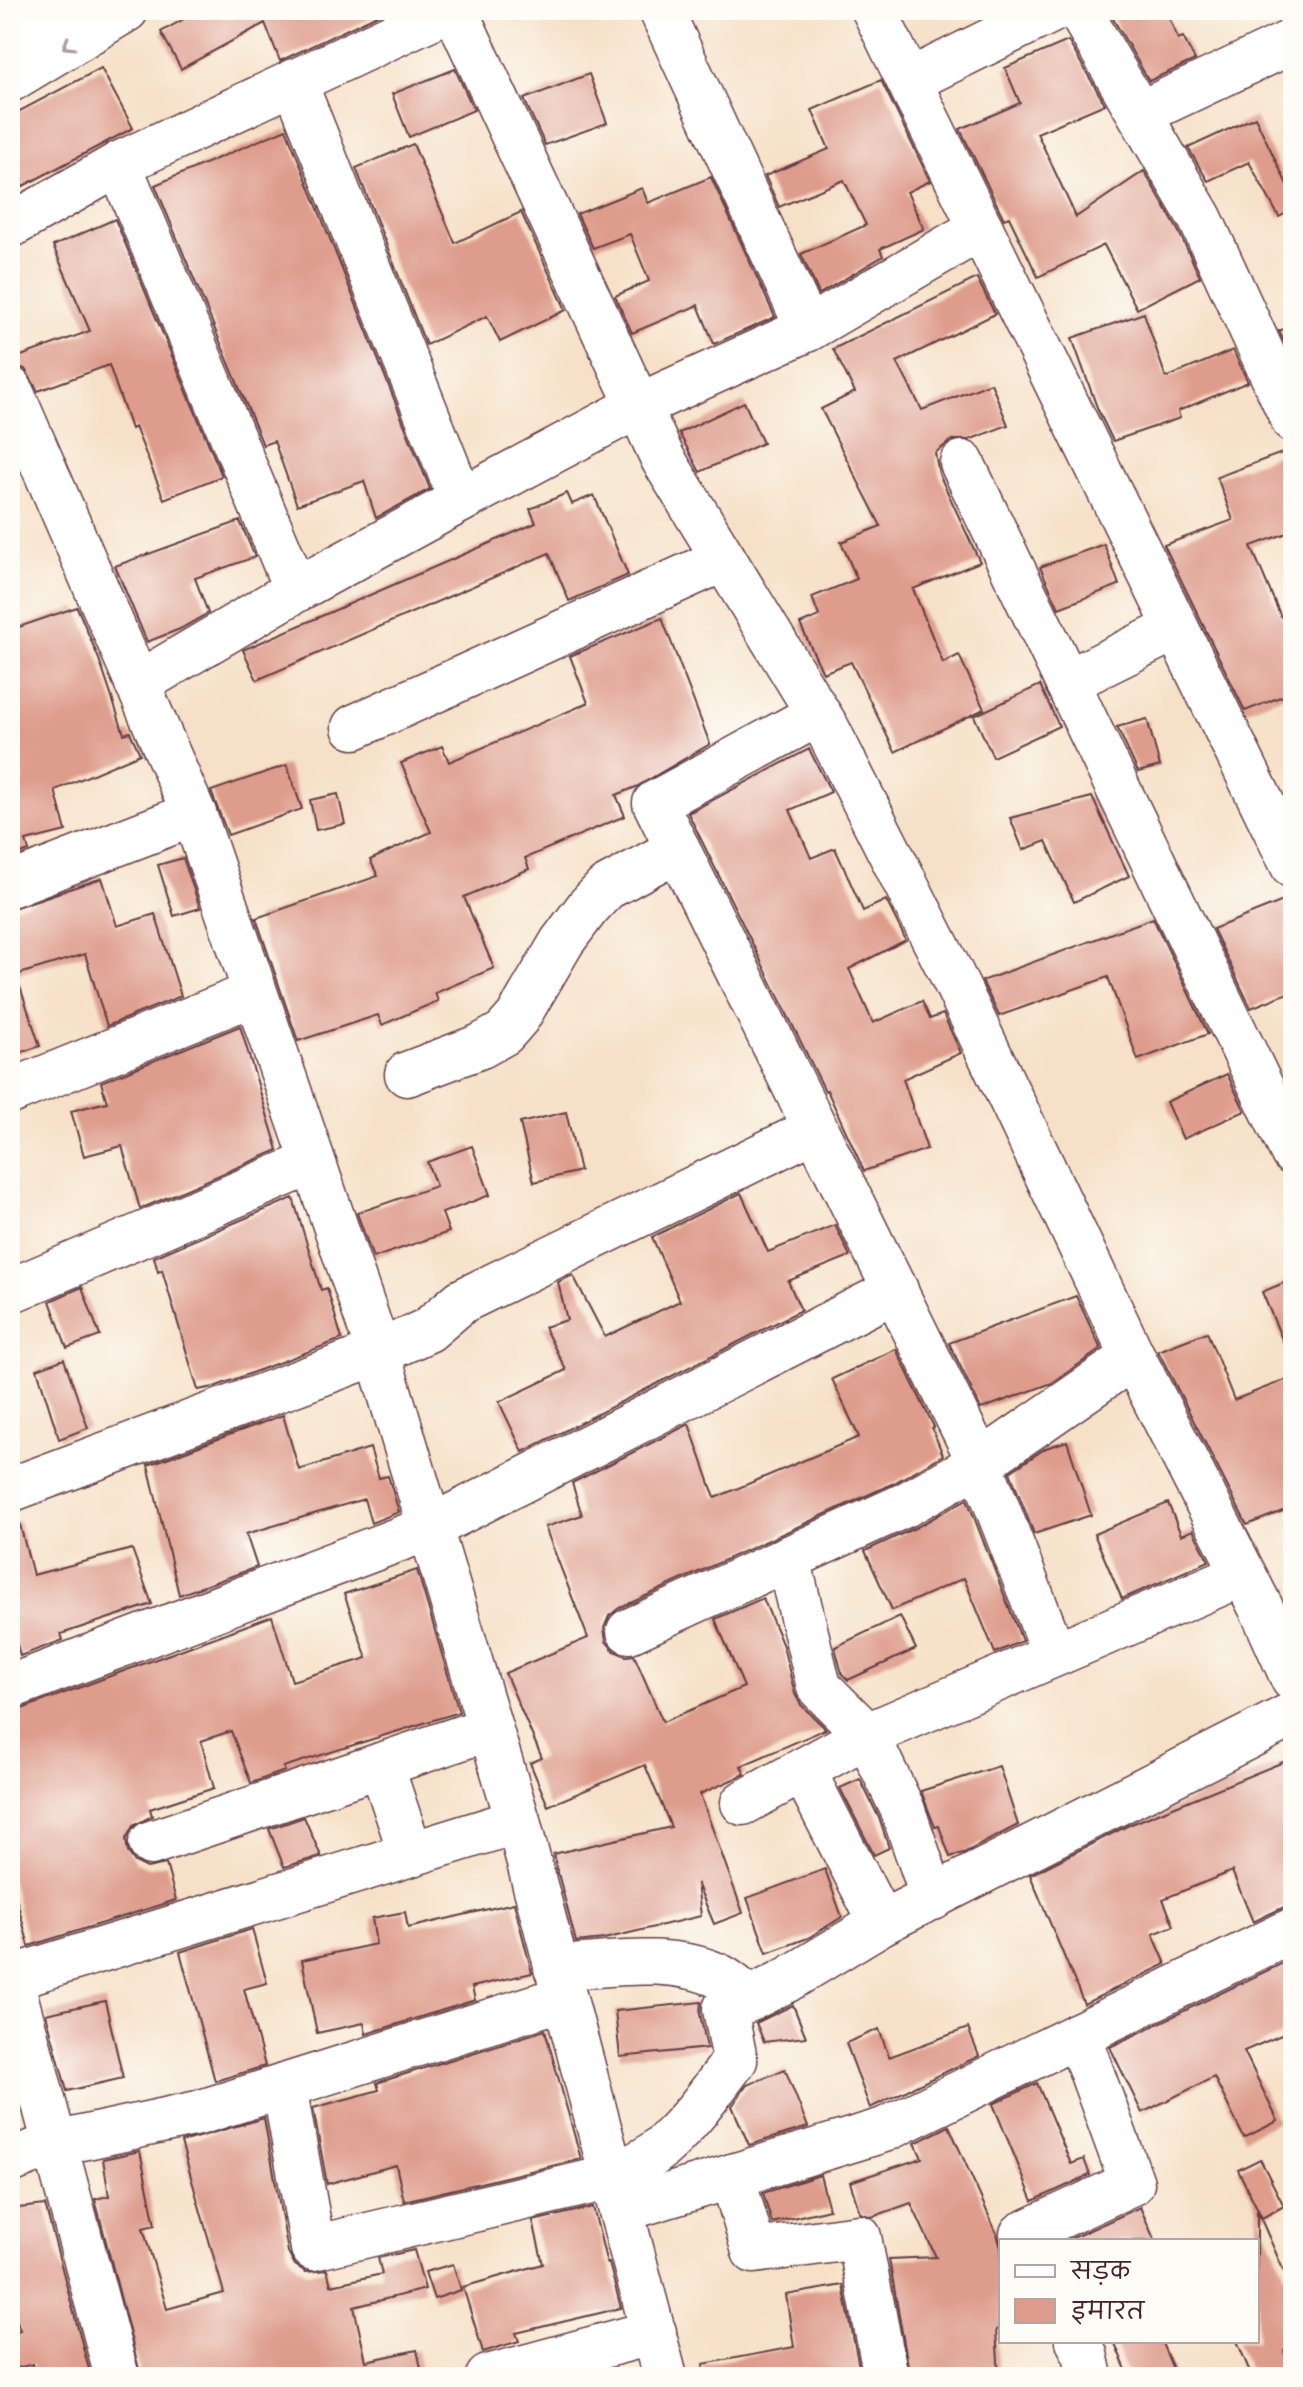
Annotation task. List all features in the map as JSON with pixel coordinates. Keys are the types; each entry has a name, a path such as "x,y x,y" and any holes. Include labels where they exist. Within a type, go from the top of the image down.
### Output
{"street":[{"path":"10,38 57,10"},
{"path":"10,80 126,10"},
{"path":"10,226 119,164 447,10"},
{"path":"455,10 663,459 818,714 951,973 1133,1357 1293,1679"},
{"path":"661,10 808,329"},
{"path":"874,10 1293,866"},
{"path":"909,81 1053,10"},
{"path":"1079,10 1200,218 1293,420"},
{"path":"1141,113 1293,41"},
{"path":"294,81 461,500"},
{"path":"119,164 296,590"},
{"path":"137,684 296,590 461,500 638,406 808,329 981,228"},
{"path":"10,389 194,814 377,1353 518,1821 665,2377"},
{"path":"962,463 1293,1153"},
{"path":"354,727 724,559"},
{"path":"1067,682 1176,628"},
{"path":"818,714 655,803 980,1463 1054,1654"},
{"path":"10,885 194,814"},
{"path":"407,1074 481,1046 504,1033 518,1017 562,942 588,907 606,888 678,849"},
{"path":"10,1092 255,993"},
{"path":"10,1490 377,1353 428,1330 462,1301 816,1129"},
{"path":"10,1291 313,1162"},
{"path":"10,1687 429,1528 896,1290"},
{"path":"629,1631 905,1505 980,1463 1133,1357"},
{"path":"788,1558 819,1687 867,1735 902,1808 933,1898"},
{"path":"743,1803 867,1735 1243,1574"},
{"path":"616,2193 698,2109 735,2060 725,2009 750,1999 881,1923 1293,1714"},
{"path":"151,1843 490,1728"},
{"path":"381,1765 411,1854"},
{"path":"803,1770 881,1923"},
{"path":"117,2377 10,1977 518,1821"},
{"path":"284,2086 313,2248 616,2193 732,2176 884,2130 1293,1930"},
{"path":"10,2161 54,2144 198,2113 284,2086 560,1983 663,1963 693,1966 724,1978 750,1999"},
{"path":"1024,2239 1022,2234 1132,2183 1078,2035"},
{"path":"732,2176 754,2251 859,2237 886,2377"},
{"path":"488,2377 654,2332"},
{"path":"1079,2343 1090,2377"}],"building":[{"path":"200,10 388,10 280,61 265,23 181,69 161,32"},
{"path":"1108,10 1166,10 1178,39 1183,37 1195,60 1149,81"},
{"path":"1068,41 1105,104 1037,133 1076,217 1144,171 1178,230 1200,277 1137,309 1104,245 1038,277 1009,217 1004,219 960,129 1020,103 1005,68"},
{"path":"101,68 133,128 10,193 10,116"},
{"path":"455,69 474,110 409,137 392,94"},
{"path":"589,74 607,123 545,145 524,99"},
{"path":"881,80 930,181 907,192 924,229 880,249 883,256 819,294 801,254 866,225 844,180 779,207 765,176 829,149 812,110"},
{"path":"1255,117 1293,197 1293,210 1279,217 1249,162 1208,181 1188,148"},
{"path":"286,129 430,489 376,518 364,481 297,505 274,441 263,445 155,185"},
{"path":"413,144 455,243 521,212 566,310 500,342 487,316 426,345 356,168"},
{"path":"711,177 775,317 714,344 698,305 632,333 615,296 649,281 630,234 593,248 577,214 642,188 648,203"},
{"path":"115,219 222,476 164,499 135,427 131,429 109,365 38,391 25,369 10,364 10,360 90,331 53,246"},
{"path":"977,278 995,314 897,362 922,410 991,383 1008,425 969,440 952,440 935,453 939,474 980,562 913,589 943,663 959,655 984,709 895,752 851,662 823,673 800,624 819,616 812,597 857,579 841,542 881,526 821,409 855,392 833,349"},
{"path":"1144,313 1166,378 1233,350 1248,382 1178,411 1180,418 1113,441 1098,410 1072,338"},
{"path":"1293,325 1293,360 1279,331"},
{"path":"744,402 763,443 700,472 679,433"},
{"path":"1293,449 1293,531 1251,546 1281,617 1293,612 1293,692 1245,711 1164,545 1233,520 1217,477"},
{"path":"567,493 572,504 594,495 628,575 569,601 549,553 257,680 243,650 536,523 530,509"},
{"path":"240,521 255,557 195,578 208,613 180,629 147,642 115,566"},
{"path":"1104,544 1119,585 1059,608 1040,567"},
{"path":"77,607 99,659 124,734 130,732 140,754 55,790 66,831 26,841 29,851 10,858 10,630"},
{"path":"662,618 710,744 636,787 616,795 625,816 525,858 529,869 464,897 494,968 435,993 438,1001 382,1025 378,1015 298,1041 256,918 378,876 370,860 431,832 401,763 442,746 449,762 588,703 570,656"},
{"path":"1040,685 1059,726 993,757 974,716"},
{"path":"1147,719 1160,766 1138,772 1117,727"},
{"path":"809,749 831,792 790,810 811,858 835,848 863,911 886,900 906,940 849,969 873,1023 922,1001 930,1019 943,1014 961,1053 903,1079 927,1149 864,1171 827,1090 688,813"},
{"path":"287,765 302,809 228,835 211,791"},
{"path":"338,794 345,824 316,830 310,800"},
{"path":"1092,797 1129,876 1074,902 1046,841 1023,850 1010,818"},
{"path":"183,858 200,908 174,916 158,865"},
{"path":"102,878 117,926 155,914 181,996 107,1026 85,954 16,975 40,1046 10,1056 10,909"},
{"path":"1283,901 1293,926 1293,991 1251,1008 1213,929"},
{"path":"1153,918 1208,1034 1138,1060 1108,977 999,1016 982,981"},
{"path":"240,1026 278,1150 140,1209 122,1146 84,1156 71,1111 107,1102 101,1082"},
{"path":"1227,1074 1245,1111 1183,1139 1166,1102"},
{"path":"566,1112 580,1171 534,1182 520,1123"},
{"path":"472,1146 490,1195 442,1213 449,1232 373,1258 357,1213 436,1186 427,1162"},
{"path":"741,1193 768,1252 835,1225 850,1256 788,1281 801,1310 523,1452 499,1402 566,1370 544,1327 567,1320 558,1282 573,1275 605,1337 680,1301 652,1237"},
{"path":"293,1198 321,1290 327,1288 342,1339 214,1387 198,1390 162,1270 158,1272 154,1257"},
{"path":"1293,1279 1293,1365 1262,1292"},
{"path":"82,1287 100,1336 67,1348 50,1301"},
{"path":"1076,1296 1101,1349 1052,1383 981,1409 949,1343"},
{"path":"1207,1332 1234,1400 1293,1377 1293,1507 1247,1525 1158,1351"},
{"path":"896,1349 934,1427 943,1455 894,1483 619,1608 609,1616 604,1628 606,1641 614,1651 626,1656 634,1655 663,1722 744,1687 715,1619 763,1598 783,1646 795,1694 801,1705 826,1729 741,1766 745,1774 700,1794 743,1913 714,1924 697,1883 701,1916 604,1939 576,1942 553,1854 671,1827 645,1765 548,1806 530,1763 542,1758 505,1673 588,1638 545,1527 582,1515 572,1483 689,1424 715,1498 859,1437 832,1379"},
{"path":"64,1359 88,1428 59,1439 37,1369"},
{"path":"283,1415 299,1470 370,1448 379,1478 388,1476 399,1512 371,1523 364,1499 246,1534 257,1567 179,1595 148,1465"},
{"path":"1067,1441 1091,1515 1034,1534 1010,1472 1046,1448"},
{"path":"967,1499 1022,1641 995,1653 964,1578 892,1610 865,1551"},
{"path":"1168,1503 1181,1535 1193,1530 1209,1561 1122,1599 1094,1534"},
{"path":"19,1521 33,1575 132,1549 152,1604 61,1634 63,1640 20,1656 10,1617 10,1523"},
{"path":"417,1570 459,1712 283,1767 285,1771 251,1783 231,1731 201,1741 214,1788 150,1809 152,1816 133,1826 126,1839 128,1852 135,1862 147,1868 166,1864 176,1900 29,1946 10,1875 10,1711 272,1616 292,1681 367,1658 344,1594"},
{"path":"900,1616 916,1649 848,1680 842,1674 835,1647"},
{"path":"1293,1758 1293,1905 1253,1922 1232,1871 1163,1899 1174,1926 1153,1934 1166,1964 1084,2004 1030,1875 1129,1825"},
{"path":"999,1766 1018,1825 950,1857 921,1791"},
{"path":"860,1779 879,1818 889,1848 874,1855 840,1788"},
{"path":"304,1817 321,1856 284,1867 269,1829"},
{"path":"825,1869 842,1917 808,1938 767,1953 747,1898"},
{"path":"514,1903 532,1973 472,1987 475,2000 366,2034 364,2023 317,2033 302,1960 376,1944 372,1918 405,1912 408,1928"},
{"path":"252,1929 267,1983 244,1989 265,2066 215,2081 180,1952"},
{"path":"1293,1958 1293,2030 1244,2051 1278,2121 1244,2138 1214,2077 1142,2113 1110,2047"},
{"path":"105,2001 123,2078 67,2091 46,2014"},
{"path":"701,2002 700,2014 707,2048 620,2057 615,2011"},
{"path":"793,2005 806,2037 764,2042 756,2023"},
{"path":"968,2028 979,2056 870,2108 846,2043 879,2029 889,2057"},
{"path":"545,2030 581,2159 404,2201 396,2165 327,2184 313,2108 379,2090 377,2083"},
{"path":"785,2069 808,2127 749,2145 732,2106 747,2085"},
{"path":"1037,2083 1071,2164 1084,2159 1090,2175 1033,2201 993,2104"},
{"path":"264,2118 288,2252 295,2265 306,2272 327,2270 331,2285 382,2274 378,2258 414,2250 425,2289 354,2307 366,2361 417,2350 423,2377 141,2377 95,2199 109,2196 103,2159 140,2151 155,2225 143,2228 167,2309 224,2293 181,2142"},
{"path":"949,2126 997,2234 999,2377 910,2377 889,2259 936,2257 911,2203 872,2217 860,2213 850,2182 922,2158 915,2143"},
{"path":"1260,2159 1284,2206 1262,2218 1238,2170"},
{"path":"820,2175 829,2209 772,2223 763,2193"},
{"path":"45,2205 91,2377 36,2377 33,2364 10,2370 10,2333 20,2330 10,2298 10,2209"},
{"path":"593,2207 621,2308 516,2333 519,2341 483,2352 463,2287 543,2264 533,2221"},
{"path":"1140,2207 1154,2239 1070,2239"},
{"path":"1257,2210 1293,2292 1293,2347 1284,2351 1293,2377 1252,2377 1238,2343 1259,2343"},
{"path":"453,2264 461,2290 434,2299 425,2272"},
{"path":"843,2285 861,2377 705,2377 703,2364 794,2347 786,2295"},
{"path":"1115,2343 1162,2343 1174,2371 1159,2377 1129,2377"}]}
